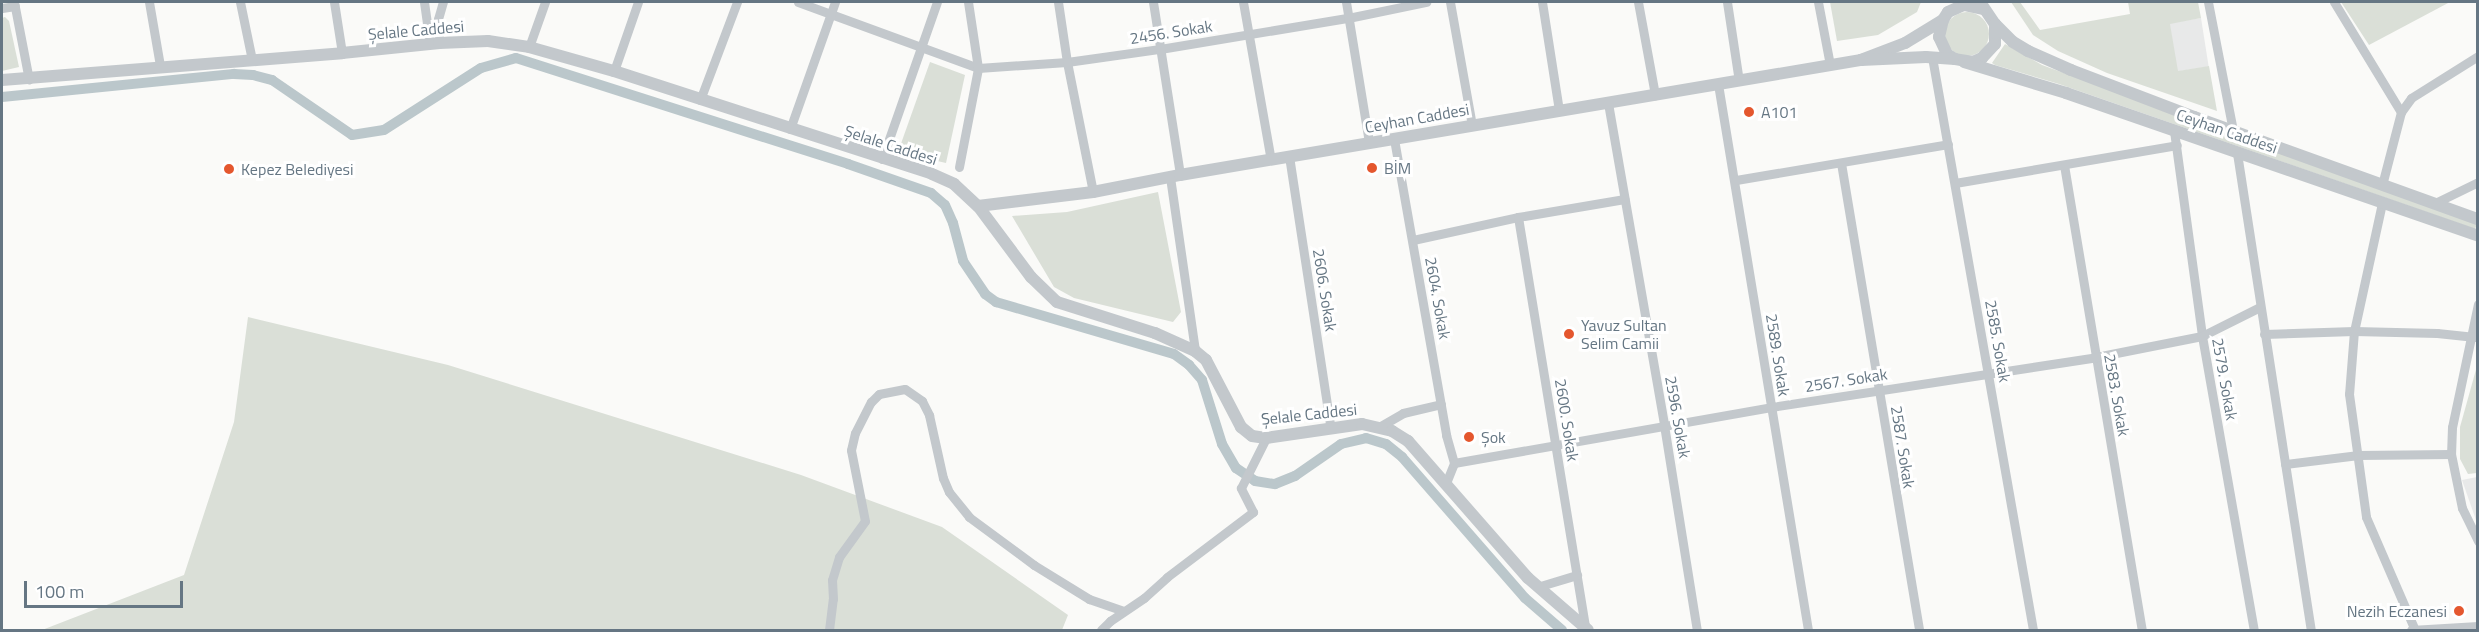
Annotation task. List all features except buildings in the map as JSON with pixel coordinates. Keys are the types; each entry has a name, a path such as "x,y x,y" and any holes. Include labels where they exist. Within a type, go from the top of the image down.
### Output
{"street":[{"path":"149,2 160,66"},
{"path":"240,2 252,60"},
{"path":"334,2 342,53"},
{"path":"424,2 434,43"},
{"path":"434,43 443,2"},
{"path":"529,47 545,2"},
{"path":"614,71 638,2"},
{"path":"700,100 737,2"},
{"name":"2456. Sokak","path":"798,2 978,68 1067,62 1160,49 1348,18 1426,2"},
{"path":"790,129 835,2"},
{"path":"882,159 936,2"},
{"path":"959,167 978,68 968,2"},
{"path":"1058,2 1067,62 1093,192"},
{"path":"1153,2 1195,351"},
{"path":"1243,2 1271,160"},
{"path":"1346,2 1369,143"},
{"path":"1450,2 1472,125"},
{"path":"1542,2 1558,111"},
{"path":"1638,2 1655,95"},
{"path":"1727,2 1739,81"},
{"path":"1818,2 1830,65"},
{"path":"2208,2 2233,131"},
{"path":"2334,2 2401,112"},
{"path":"2,8 14,4 29,80"},
{"path":"1964,4 1982,5 1995,24 1997,34 1990,52 1982,58 1959,61 1947,54 1939,38 1947,11 1964,4"},
{"name":"Ceyhan Caddesi","path":"1861,60 1905,43 1947,11"},
{"name":"Ceyhan Caddesi","path":"1995,24 2013,42 2040,58 2233,131 2478,219"},
{"name":"Şelale Caddesi","path":"2,80 29,80 160,66 342,53 434,43 489,41 529,47 614,71 932,174 954,184 978,206 1031,277 1057,302 1155,333 1195,351 1206,360 1241,427 1252,436 1266,438 1362,424 1379,427 1408,441 1538,587 1587,629"},
{"path":"2382,185 2401,112 2411,98 2478,56"},
{"name":"Ceyhan Caddesi","path":"978,206 1093,192 1288,156 1861,60 1932,57 1959,61 2034,82 2478,236"},
{"name":"2585. Sokak","path":"1932,57 2033,630"},
{"name":"2589. Sokak","path":"1718,84 1736,180 1808,630"},
{"name":"2596. Sokak","path":"1608,103 1697,630"},
{"name":"2579. Sokak","path":"2174,131 2202,336 2254,630"},
{"name":"2604. Sokak","path":"1394,139 1441,404 1454,463"},
{"path":"1736,180 1948,144"},
{"path":"1955,183 2177,145"},
{"path":"2237,153 2311,630"},
{"name":"2606. Sokak","path":"1288,156 1331,429"},
{"name":"2587. Sokak","path":"1841,163 1919,630"},
{"name":"2583. Sokak","path":"2064,165 2142,630"},
{"path":"2435,203 2478,182"},
{"path":"1413,240 1518,217 1624,199"},
{"path":"2382,203 2354,331 2349,394 2366,517 2415,630"},
{"name":"2600. Sokak","path":"1518,217 1587,629"},
{"path":"2478,304 2475,337 2454,416 2451,454 2462,508 2478,541"},
{"name":"2567. Sokak","path":"1454,463 1771,407 2096,357 2202,336 2260,307"},
{"path":"2264,334 2354,331 2475,337"},
{"path":"829,630 833,599 832,580 839,557 865,521 851,450 855,433 871,402 879,394 904,389 922,401 930,415 943,478 949,492 969,517 1034,566 1089,599 1123,611"},
{"path":"1379,427 1403,413 1441,404"},
{"path":"1101,630 1253,512 1241,488 1266,438"},
{"path":"2285,464 2358,455 2451,454"},
{"path":"1446,483 1454,463"},
{"path":"1538,587 1577,575"},
{"path":"2409,630 2478,626"}],"shaded area":[{"path":"1830,2 1921,2 1917,12 1878,35 1837,41"},
{"path":"2011,2 2020,2 2040,30 2130,14 2128,2 2198,2 2201,18 2170,24 2178,71 2209,66 2217,111 2107,73 2058,51 2033,35"},
{"path":"2341,2 2450,2 2369,45"},
{"path":"1967,12 1982,19 1989,34 1982,49 1967,56 1952,49 1945,34 1952,19"},
{"path":"5,17 9,21 19,67 2,71 2,18"},
{"path":"2201,18 2209,66 2177,71 2169,23"},
{"path":"2005,44 2042,65 2477,224 2475,229 2059,84 1995,65 1992,63"},
{"path":"930,62 965,75 946,163 898,152"},
{"path":"1158,192 1181,312 1173,322 1074,298 1054,287 1012,216 1067,212"},
{"path":"248,317 448,365 801,475 942,527 1068,615 1062,630 42,630 184,575 234,422"},
{"path":"2477,366 2477,473 2468,474 2460,459 2460,427"},
{"path":"2478,477 2477,523 2462,480"}],"waterway":[{"path":"2,97 234,74 253,75 272,80 352,135 384,130 481,68 516,58 848,164 931,193 945,205 953,223 963,261 985,294 996,302 1174,354 1189,365 1202,380 1222,444 1236,468 1255,481 1275,484 1295,476 1341,444 1366,438 1386,444 1402,457 1525,598 1562,630"}],"place":[{"name":"A101","path":"1749,112"},
{"name":"BİM","path":"1372,168"},
{"name":"Kepez Belediyesi","path":"229,169"},
{"name":"Yavuz Sultan Selim Camii","path":"1569,334"},
{"name":"Şok","path":"1469,437"},
{"name":"Nezih Eczanesi","path":"2459,611"}]}
